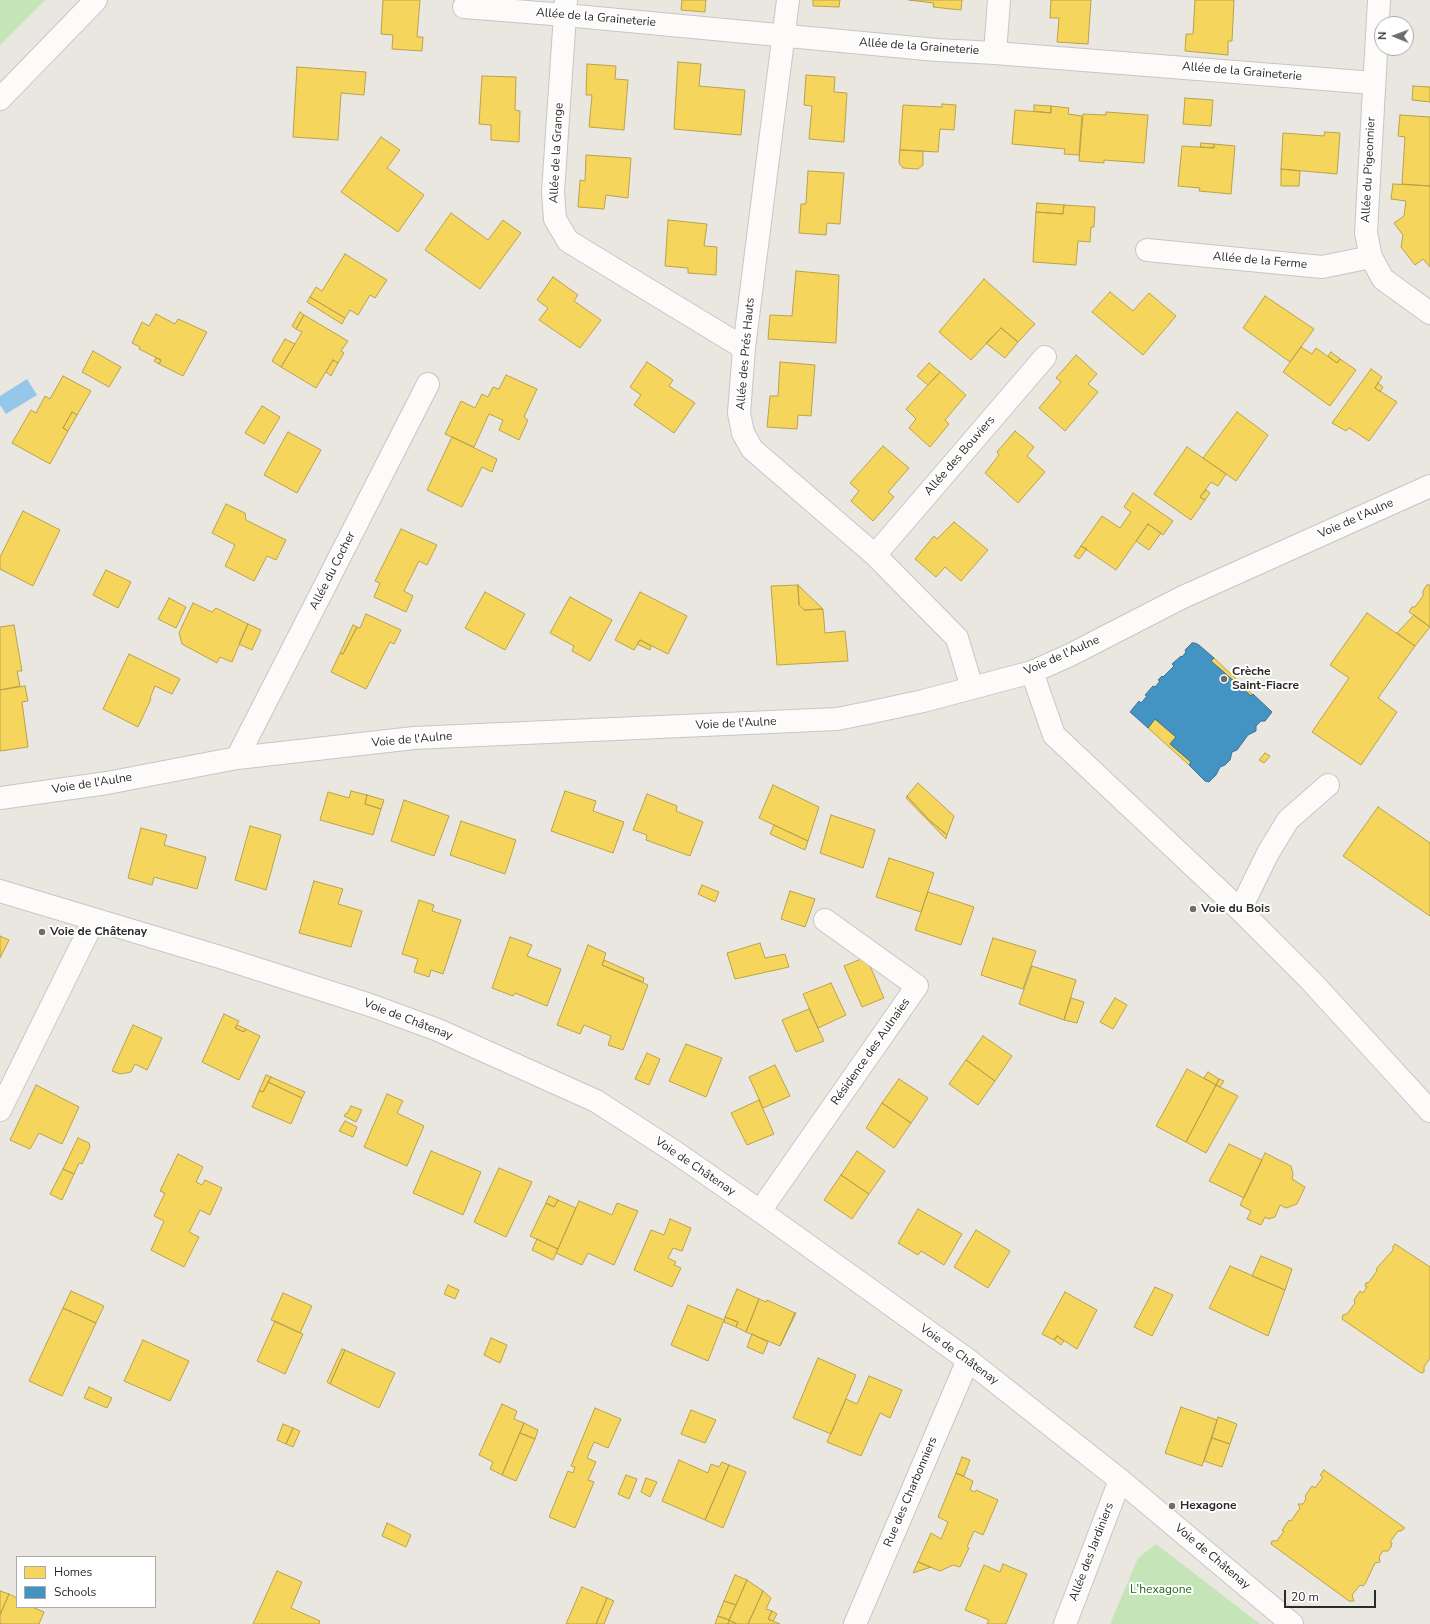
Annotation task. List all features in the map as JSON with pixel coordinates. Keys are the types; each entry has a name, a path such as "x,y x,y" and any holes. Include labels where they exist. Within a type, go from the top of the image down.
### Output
{"street":[{"path":"1,99 96,0"},
{"name":"Allée des Prés Hauts","path":"788,0 744,348 739,413 743,433 752,449 875,556 957,638 972,688"},
{"path":"995,53 998,0"},
{"name":"Allée du Pigeonnier","path":"1379,0 1366,232 1371,257 1383,279 1430,313"},
{"name":"Allée de la Graineterie","path":"464,7 566,7 784,36 937,50 995,53 1374,83"},
{"name":"Allée de la Grange","path":"566,7 553,192 555,219 568,241 744,348"},
{"name":"Allée de la Ferme","path":"1147,250 1322,267 1371,257"},
{"name":"Allée des Bouviers","path":"875,556 1045,357"},
{"name":"Allée du Cocher","path":"237,758 428,384"},
{"name":"Voie de l'Aulne","path":"0,798 107,783 237,758 414,738 837,719 972,688 1032,672 1070,655 1183,597 1430,486"},
{"path":"1032,672 1054,735 1240,910 1311,982 1430,1111"},
{"path":"1240,910 1268,853 1288,820 1328,785"},
{"name":"Voie de Châtenay","path":"0,890 94,920 223,958 370,1005 438,1030 596,1101 666,1146 760,1211 968,1360 1120,1480 1292,1624"},
{"path":"0,1110 94,920"},
{"name":"Résidence des Aulnaies","path":"760,1211 917,986 824,920"},
{"name":"Rue des Charbonniers","path":"855,1624 968,1360"},
{"name":"Allée des Jardiniers","path":"1065,1624 1120,1480"}],"green space":[{"path":"0,0 45,0 0,45"},
{"name":"L'hexagone","path":"1156,1544 1260,1624 1110,1624 1138,1558"}],"water":[{"path":"27,379 37,395 6,414 0,405 0,396"}],"building: Homes":[{"path":"383,0 420,0 417,37 423,37 422,51 392,49 393,35 381,34"},
{"path":"682,0 706,0 705,12 681,10"},
{"path":"813,0 840,0 839,7 813,6"},
{"path":"909,0 962,0 961,10 933,7 934,3"},
{"path":"1051,0 1091,0 1088,44 1057,42 1059,18 1050,18"},
{"path":"1195,0 1234,0 1232,41 1228,41 1228,55 1185,51 1186,34 1193,34"},
{"path":"678,62 701,64 699,86 745,90 741,135 674,129"},
{"path":"587,64 616,66 615,79 628,80 624,130 589,127 592,95 586,95"},
{"path":"297,67 366,72 364,95 341,93 338,140 293,137"},
{"path":"806,75 835,77 834,92 847,93 844,142 809,139 812,106 804,105"},
{"path":"482,76 516,77 515,110 520,111 519,142 491,140 491,125 479,124"},
{"path":"1413,86 1430,87 1430,102 1412,100"},
{"path":"1185,98 1213,100 1211,126 1183,124"},
{"path":"942,104 956,105 954,130 940,129 938,152 900,150 903,105 942,107"},
{"path":"1034,105 1051,106 1051,113 1034,111"},
{"path":"1051,106 1069,108 1068,114 1082,116 1079,155 1064,154 1065,149 1012,144 1015,110 1051,113"},
{"path":"1106,112 1148,115 1144,163 1104,160 1104,163 1079,161 1083,114 1106,115"},
{"path":"1400,115 1430,117 1430,186 1402,184 1405,137 1398,136"},
{"path":"1325,132 1340,133 1337,174 1281,169 1283,133 1324,136"},
{"path":"381,137 400,150 387,168 424,195 398,232 341,192"},
{"path":"1201,143 1214,144 1214,148 1200,147"},
{"path":"1214,144 1235,146 1231,194 1199,191 1200,188 1178,186 1182,146 1214,148"},
{"path":"900,150 923,151 923,165 918,169 903,168 899,163"},
{"path":"586,155 631,158 628,198 606,195 604,209 578,207 580,180 585,181"},
{"path":"1281,169 1300,171 1299,186 1281,186"},
{"path":"808,171 844,173 840,224 827,223 826,235 799,233 801,204 806,204"},
{"path":"1393,184 1430,186 1430,267 1423,259 1415,265 1401,247 1403,235 1394,223 1404,216 1406,201 1391,199"},
{"path":"1037,203 1064,205 1063,214 1036,212"},
{"path":"1064,205 1095,207 1094,227 1091,227 1090,242 1078,241 1076,265 1033,262 1036,212 1063,214"},
{"path":"451,213 488,240 503,220 521,233 480,289 425,250"},
{"path":"668,220 707,224 704,246 717,247 716,275 688,273 688,268 665,266"},
{"path":"345,254 387,280 375,298 370,295 358,315 350,310 345,318 310,297 316,287 322,291"},
{"path":"796,271 839,275 836,343 768,339 770,315 792,316"},
{"path":"553,277 578,295 574,301 601,320 580,348 539,320 548,308 537,300"},
{"path":"984,279 1035,324 1018,342 1001,328 971,360 939,332"},
{"path":"1110,292 1133,311 1149,293 1176,316 1143,355 1092,312"},
{"path":"1265,296 1314,329 1290,362 1243,328"},
{"path":"310,297 345,318 342,324 307,302"},
{"path":"300,312 304,315 296,329 292,326"},
{"path":"156,314 175,324 178,319 207,332 183,376 159,364 161,360 139,349 140,347 132,343 142,322 149,326"},
{"path":"304,315 348,341 341,351 344,353 338,363 333,360 316,388 281,367 302,332 296,329"},
{"path":"1001,328 1018,342 1005,358 986,343"},
{"path":"285,339 295,344 281,367 272,361"},
{"path":"1301,347 1312,354 1316,348 1337,363 1340,359 1356,370 1330,406 1283,372"},
{"path":"93,351 121,367 109,387 82,372"},
{"path":"1331,352 1340,359 1337,363 1328,356"},
{"path":"1076,355 1097,374 1088,384 1098,392 1065,431 1039,408 1061,382 1056,378"},
{"path":"156,358 161,360 159,364 154,361"},
{"path":"333,360 338,363 331,376 326,372"},
{"path":"647,362 673,380 669,386 695,403 674,433 634,405 641,395 630,387"},
{"path":"780,362 815,365 811,416 798,415 797,429 767,427 770,396 778,396"},
{"path":"929,363 940,372 928,385 917,376"},
{"path":"1371,369 1382,377 1375,388 1397,402 1369,441 1349,428 1346,431 1332,423"},
{"path":"940,372 966,395 945,420 949,424 930,447 909,428 916,419 906,409"},
{"path":"506,375 537,389 524,417 528,420 519,440 499,430 503,420 489,414 474,447 445,434 461,401 475,408 482,394 488,397 493,387 499,389"},
{"path":"63,376 91,391 77,415 72,412 63,428 68,431 50,464 12,443 31,410 36,413 45,396 50,399"},
{"path":"1378,383 1383,387 1380,392 1375,388"},
{"path":"262,406 280,417 264,444 245,433"},
{"path":"72,412 77,415 68,431 63,428"},
{"path":"1237,412 1268,435 1236,481 1203,458"},
{"path":"1015,431 1034,447 1027,456 1045,472 1018,503 985,473 999,455 997,452"},
{"path":"288,432 321,450 297,493 264,475"},
{"path":"452,437 497,459 492,472 482,467 462,507 427,490"},
{"path":"883,446 909,468 888,492 894,497 873,521 851,501 859,491 850,483"},
{"path":"1187,447 1226,474 1218,486 1211,482 1200,497 1205,500 1191,520 1154,494"},
{"path":"1206,490 1210,493 1205,500 1200,497"},
{"path":"1133,493 1173,521 1163,535 1148,524 1116,570 1081,546 1102,516 1120,528 1131,512 1124,507"},
{"path":"226,504 245,513 246,520 286,540 276,560 267,556 254,581 225,566 235,545 212,533"},
{"path":"23,511 60,530 33,586 0,569 0,557"},
{"path":"954,522 988,550 961,581 945,567 936,577 915,559 934,536 937,539"},
{"path":"1148,524 1161,533 1149,550 1136,541"},
{"path":"401,529 437,545 427,565 419,561 404,591 413,596 406,612 374,597 380,583 375,581"},
{"path":"1081,546 1087,549 1079,559 1074,556"},
{"path":"106,570 131,582 118,608 93,595"},
{"path":"798,585 823,609 804,610 799,605"},
{"path":"798,585 799,605 804,610 823,609 825,633 845,631 848,661 777,665 771,586"},
{"path":"1427,585 1430,585 1430,627 1409,612 1412,607 1415,607 1423,596 1423,591"},
{"path":"485,592 525,614 505,650 465,628"},
{"path":"640,592 687,616 668,654 640,640 634,650 615,640"},
{"path":"570,597 612,620 590,661 572,651 574,646 550,633"},
{"path":"169,598 186,607 176,628 158,619"},
{"path":"193,603 212,612 216,608 248,624 232,662 220,657 217,663 182,644 179,633"},
{"path":"1367,613 1415,646 1378,698 1397,712 1361,765 1312,732 1349,678 1330,665"},
{"path":"366,614 401,630 394,644 390,642 366,689 331,672 340,653 343,654 357,627 360,628"},
{"path":"1414,615 1430,627 1415,646 1397,633"},
{"path":"248,624 261,630 252,650 239,644"},
{"path":"14,625 22,671 17,671 20,686 0,690 0,627"},
{"path":"353,625 357,627 343,654 340,653"},
{"path":"640,640 651,646 650,650 637,644"},
{"path":"129,654 180,679 172,694 155,686 150,698 151,699 138,727 103,709"},
{"path":"1214,658 1252,694 1251,696 1211,661"},
{"path":"25,686 28,701 22,702 28,747 0,751 0,690"},
{"path":"1155,719 1176,737 1170,744 1191,762 1189,765 1148,728"},
{"path":"1265,753 1270,756 1264,763 1259,760"},
{"path":"918,783 954,816 947,835 929,820 907,796"},
{"path":"773,785 819,807 808,841 759,818"},
{"path":"351,791 367,795 365,804 381,809 373,835 320,820 328,792 349,798"},
{"path":"565,791 596,801 593,811 624,822 613,853 551,831"},
{"path":"647,794 677,806 676,811 703,822 690,856 646,840 647,835 633,830"},
{"path":"367,795 384,800 381,809 365,804"},
{"path":"907,796 929,820 947,835 946,839 906,798"},
{"path":"404,800 449,816 434,856 391,841"},
{"path":"1378,807 1430,843 1430,916 1343,856"},
{"path":"831,815 875,830 863,868 820,853"},
{"path":"461,821 516,840 505,874 450,855"},
{"path":"774,825 808,841 805,850 770,834"},
{"path":"250,826 281,835 266,890 235,880"},
{"path":"141,828 167,835 164,845 206,857 197,889 154,877 152,885 128,878"},
{"path":"889,858 934,873 921,912 876,897"},
{"path":"314,881 343,889 338,904 362,911 351,947 299,933"},
{"path":"702,885 719,892 715,902 698,894"},
{"path":"790,891 815,899 805,927 781,919"},
{"path":"928,892 974,907 961,945 915,930"},
{"path":"419,900 434,905 432,911 461,920 443,974 431,970 429,977 414,972 418,959 402,954"},
{"path":"0,936 9,940 0,958"},
{"path":"510,937 532,945 527,956 561,969 547,1006 515,993 513,996 492,988"},
{"path":"993,938 1036,951 1023,989 981,975"},
{"path":"760,943 765,958 785,954 789,967 735,979 727,953"},
{"path":"588,945 606,953 602,965 648,985 623,1050 608,1045 611,1036 584,1025 580,1034 557,1025"},
{"path":"866,957 884,998 862,1007 844,966"},
{"path":"604,960 644,978 643,982 602,965"},
{"path":"1032,966 1076,980 1064,1020 1019,1004"},
{"path":"831,983 846,1015 818,1028 803,994"},
{"path":"1071,998 1084,1002 1077,1023 1064,1020"},
{"path":"1115,998 1127,1005 1113,1029 1100,1022"},
{"path":"809,1009 824,1041 796,1052 782,1020"},
{"path":"224,1014 239,1021 235,1028 244,1032 246,1029 260,1036 239,1080 202,1062"},
{"path":"133,1025 162,1038 147,1070 135,1064 131,1072 120,1074 112,1071"},
{"path":"237,1025 246,1029 244,1032 235,1028"},
{"path":"983,1036 1012,1056 995,1081 966,1060"},
{"path":"686,1044 722,1058 706,1097 669,1081"},
{"path":"647,1053 660,1059 649,1085 635,1079"},
{"path":"966,1060 995,1081 978,1105 949,1084"},
{"path":"775,1065 790,1096 763,1108 749,1077"},
{"path":"1187,1069 1216,1085 1186,1142 1156,1126"},
{"path":"1208,1072 1219,1079 1216,1085 1204,1078"},
{"path":"266,1075 271,1077 263,1092 259,1091"},
{"path":"271,1077 305,1092 302,1098 268,1082"},
{"path":"899,1079 928,1098 911,1123 882,1103"},
{"path":"1219,1079 1224,1081 1220,1087 1216,1085"},
{"path":"268,1082 302,1098 291,1124 252,1107 259,1091 263,1092"},
{"path":"36,1085 79,1107 62,1144 39,1133 30,1149 10,1140"},
{"path":"1216,1085 1238,1096 1206,1153 1186,1142"},
{"path":"387,1094 403,1101 397,1113 424,1126 407,1166 364,1147"},
{"path":"759,1100 774,1134 747,1145 731,1113"},
{"path":"882,1103 911,1123 894,1148 866,1128"},
{"path":"351,1106 362,1110 356,1122 344,1116 346,1113 347,1114"},
{"path":"345,1121 357,1127 353,1137 339,1131"},
{"path":"78,1138 89,1143 90,1147 82,1164 79,1163 74,1174 63,1169"},
{"path":"1229,1144 1262,1160 1244,1198 1209,1181"},
{"path":"431,1151 481,1172 463,1215 413,1193"},
{"path":"857,1151 885,1171 869,1194 841,1175"},
{"path":"1265,1153 1291,1166 1293,1174 1292,1179 1305,1187 1297,1204 1286,1208 1280,1205 1275,1217 1268,1219 1265,1217 1261,1225 1247,1219 1251,1211 1240,1205"},
{"path":"178,1154 203,1167 196,1182 202,1185 205,1180 222,1188 210,1215 200,1210 189,1232 199,1237 184,1267 151,1250 164,1221 154,1216 165,1193 160,1191"},
{"path":"499,1168 532,1182 506,1237 474,1222"},
{"path":"63,1169 74,1174 62,1200 50,1194"},
{"path":"841,1175 869,1194 852,1219 824,1200"},
{"path":"549,1196 558,1200 554,1207 546,1203"},
{"path":"558,1200 576,1208 558,1249 530,1236 546,1203 554,1207"},
{"path":"579,1201 612,1215 617,1203 638,1211 614,1265 588,1253 582,1265 556,1253"},
{"path":"918,1209 962,1234 944,1265 921,1251 918,1255 898,1243"},
{"path":"670,1219 691,1228 682,1251 673,1248 668,1258 676,1262 674,1265 681,1268 672,1287 634,1270 651,1230 664,1235"},
{"path":"976,1230 1010,1251 988,1288 954,1267"},
{"path":"537,1239 558,1249 553,1260 532,1250"},
{"path":"1395,1244 1430,1267 1430,1358 1424,1367 1424,1372 1421,1373 1342,1319 1343,1315 1347,1314 1355,1303 1354,1300 1360,1291 1363,1293 1367,1287 1365,1286 1366,1283 1369,1282 1377,1271 1376,1269 1393,1250 1393,1246"},
{"path":"1261,1256 1292,1269 1285,1290 1252,1276"},
{"path":"1230,1266 1285,1290 1268,1336 1209,1308"},
{"path":"448,1285 459,1290 455,1299 444,1294"},
{"path":"1155,1287 1173,1295 1152,1336 1134,1327"},
{"path":"737,1289 759,1299 746,1332 736,1327 738,1322 725,1317"},
{"path":"71,1291 104,1306 96,1323 63,1308"},
{"path":"1065,1292 1097,1310 1077,1349 1057,1336 1054,1340 1042,1334"},
{"path":"283,1293 312,1306 300,1333 271,1320"},
{"path":"759,1299 766,1302 767,1300 795,1313 780,1346 746,1332"},
{"path":"688,1305 724,1320 708,1361 671,1345"},
{"path":"63,1308 96,1323 62,1396 29,1381"},
{"path":"795,1313 796,1313 780,1346"},
{"path":"725,1317 738,1322 736,1327 724,1322"},
{"path":"275,1321 303,1334 285,1374 257,1361"},
{"path":"752,1334 768,1342 763,1354 747,1347"},
{"path":"1057,1336 1064,1341 1061,1345 1054,1340"},
{"path":"491,1338 507,1345 500,1363 484,1355"},
{"path":"143,1340 189,1361 170,1401 124,1381"},
{"path":"342,1349 345,1350 330,1384 327,1382"},
{"path":"345,1350 395,1373 379,1408 330,1384"},
{"path":"818,1358 856,1375 831,1434 793,1418"},
{"path":"869,1376 902,1390 890,1418 880,1413 861,1456 827,1442 846,1399 857,1404"},
{"path":"89,1387 112,1398 107,1408 84,1398"},
{"path":"502,1404 517,1411 514,1419 524,1423 502,1475 490,1469 493,1462 479,1455"},
{"path":"1181,1407 1217,1420 1202,1466 1165,1453"},
{"path":"595,1408 621,1419 608,1448 594,1442 587,1458 596,1462 588,1480 594,1482 575,1528 549,1517 568,1471 573,1473 575,1467 571,1466"},
{"path":"691,1410 716,1420 705,1443 681,1434"},
{"path":"1218,1417 1237,1424 1230,1444 1212,1438"},
{"path":"524,1423 538,1430 535,1439 520,1433"},
{"path":"283,1424 293,1428 286,1444 277,1440"},
{"path":"293,1428 300,1431 293,1447 286,1444"},
{"path":"520,1433 535,1439 516,1481 502,1475"},
{"path":"1212,1438 1230,1444 1222,1467 1204,1461"},
{"path":"962,1457 970,1460 964,1476 956,1473"},
{"path":"679,1460 708,1473 711,1464 719,1467 722,1462 729,1465 705,1520 662,1501"},
{"path":"729,1465 746,1472 723,1528 705,1520"},
{"path":"1324,1470 1405,1528 1398,1531 1390,1542 1392,1543 1391,1547 1388,1551 1383,1551 1379,1557 1380,1562 1375,1563 1365,1584 1363,1586 1360,1585 1352,1595 1354,1601 1349,1601 1271,1544 1272,1541 1277,1541 1284,1531 1282,1530 1289,1520 1291,1521 1300,1508 1298,1504 1303,1504 1306,1499 1305,1496 1312,1486 1315,1488 1323,1477 1320,1475"},
{"path":"956,1473 973,1481 970,1490 975,1492 976,1490 998,1500 983,1535 974,1531 967,1547 969,1548 960,1567 953,1565 940,1571 918,1562 931,1533 941,1539 948,1522 938,1517"},
{"path":"626,1475 637,1479 629,1499 618,1494"},
{"path":"646,1478 657,1482 650,1497 641,1492"},
{"path":"387,1523 411,1535 406,1547 382,1536"},
{"path":"918,1562 931,1567 913,1573"},
{"path":"1003,1564 1027,1574 1006,1624 987,1624 989,1620 965,1610 984,1565 1000,1572"},
{"path":"277,1571 302,1582 291,1608 320,1621 319,1624 253,1624"},
{"path":"735,1575 747,1580 736,1605 724,1601"},
{"path":"747,1580 763,1591 748,1624 737,1624 729,1620"},
{"path":"582,1587 607,1598 596,1624 566,1624"},
{"path":"0,1591 9,1594 0,1615"},
{"path":"763,1591 771,1598 766,1609 772,1611 768,1619 780,1624 748,1624"},
{"path":"9,1594 16,1598 16,1608 34,1608 44,1612 39,1624 3,1624 0,1623 0,1615"},
{"path":"607,1598 614,1601 604,1624 596,1624"},
{"path":"724,1601 736,1605 729,1620 718,1616"},
{"path":"772,1611 777,1614 773,1621 768,1619"},
{"path":"718,1616 729,1620 728,1624 715,1624"},
{"path":"729,1620 737,1624 728,1624"}],"building: Schools":[{"path":"1192,643 1199,645 1214,658 1211,661 1251,696 1253,694 1272,712 1265,721 1261,721 1256,726 1256,731 1248,735 1237,750 1232,752 1230,760 1225,765 1220,767 1216,775 1209,782 1205,781 1189,765 1191,762 1170,744 1176,737 1155,719 1148,728 1130,712 1139,701 1141,703 1147,696 1145,695 1153,686 1155,687 1160,681 1158,680 1162,676 1163,677 1174,666 1172,664 1181,656 1182,657 1186,652 1185,650"}],"place":[{"name":"Crèche Saint-Fiacre","path":"1224,679"},
{"name":"Voie du Bois","path":"1193,909"},
{"name":"Voie de Châtenay","path":"42,932"},
{"name":"Hexagone","path":"1172,1506"}]}
